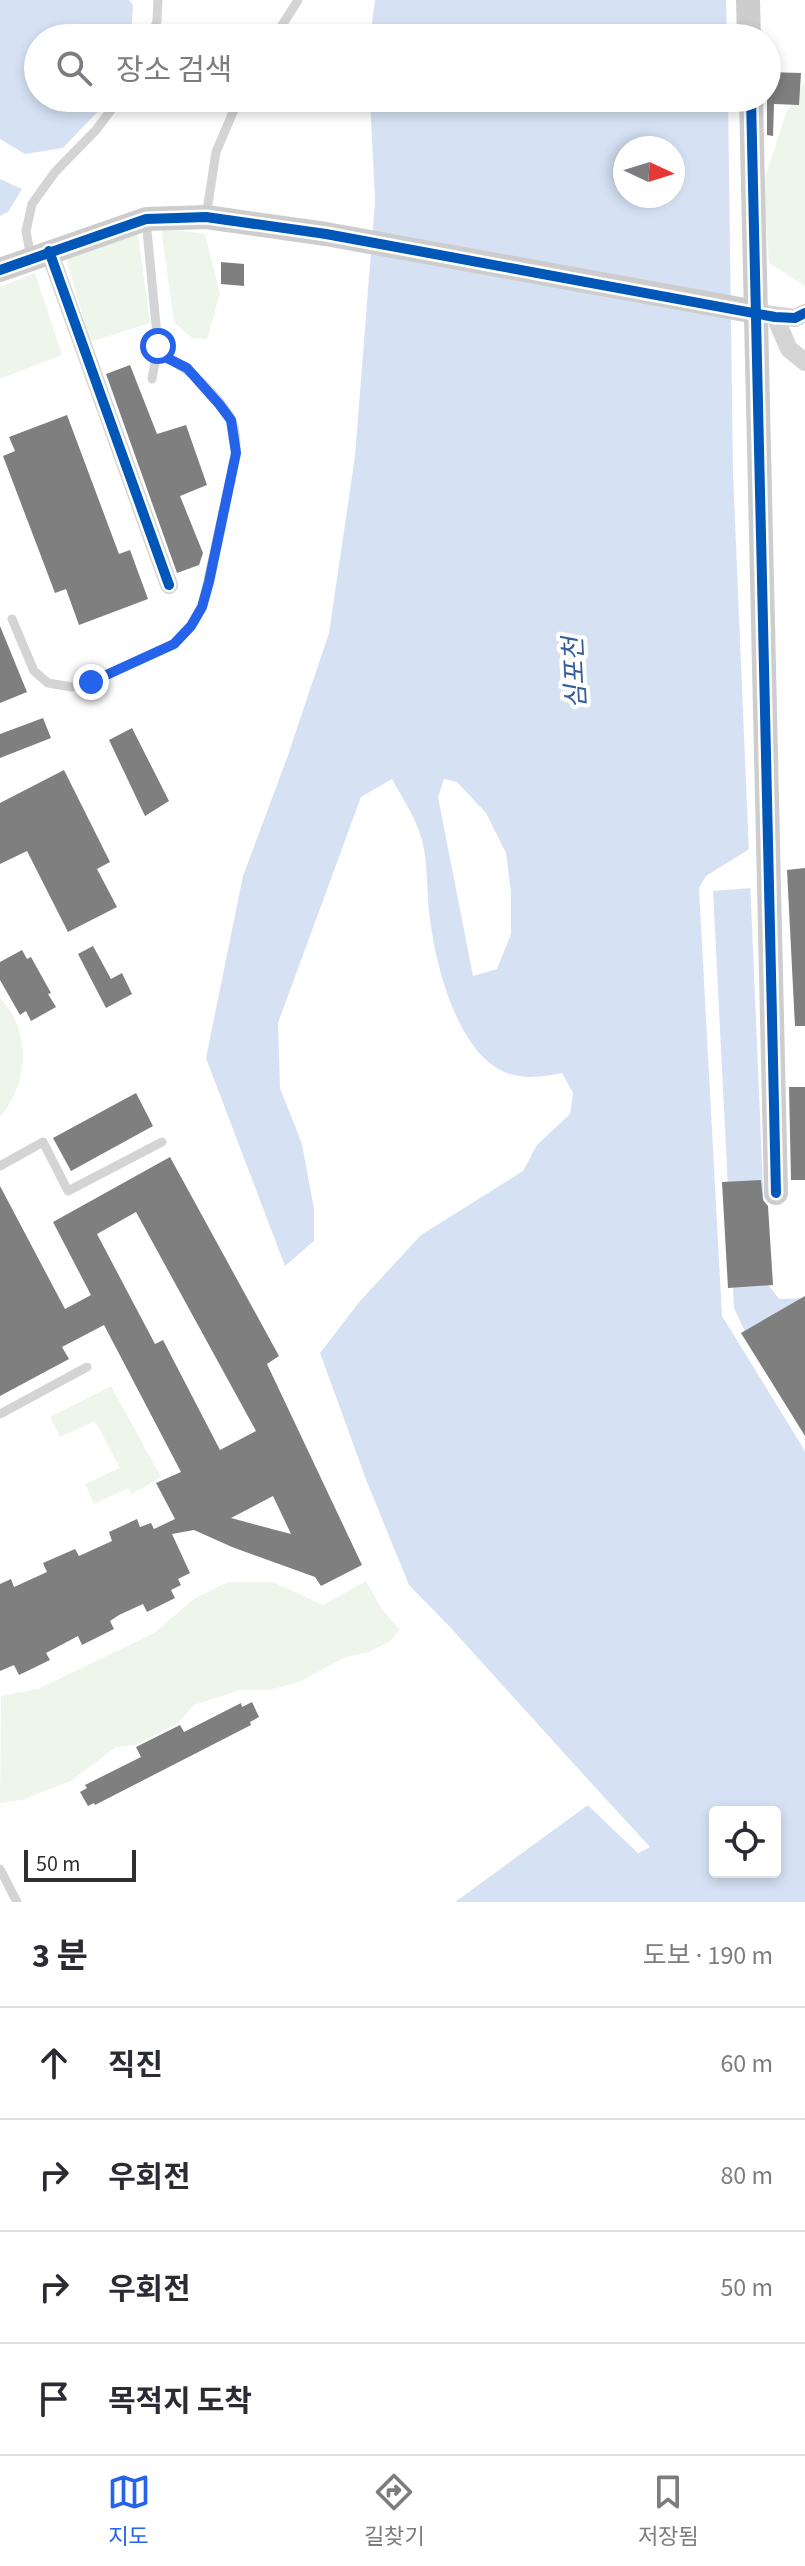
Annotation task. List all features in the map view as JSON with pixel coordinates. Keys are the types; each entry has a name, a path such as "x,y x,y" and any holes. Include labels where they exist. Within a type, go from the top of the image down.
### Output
{"street":[{"path":"748,0 749,24"},
{"path":"752,112 765,314 776,1193"},
{"path":"0,270 146,219 206,217 326,234 765,314 795,318 805,313"},
{"path":"40,254 169,585"},
{"path":"765,314 789,349 805,362"}],"lane":[{"path":"156,24 158,0"},
{"path":"283,24 298,0"},
{"path":"40,254 26,231 32,204 55,172 110,112"},
{"path":"206,217 216,152 233,112"},
{"path":"146,219 157,353 152,379"},
{"path":"12,619 34,671 48,683 72,687 91,682 174,644 191,626 202,607 236,453 235,435 231,420 187,368 157,353"},
{"path":"0,1166 43,1142 68,1191 162,1142"},
{"path":"0,1414 87,1367"},
{"path":"0,1869 17,1902"}],"shaded area":[{"path":"805,82 805,286 769,263 763,184 786,113"},
{"path":"161,228 205,234 220,294 207,339 192,338 174,322"},
{"path":"138,235 150,323 90,342 66,258"},
{"path":"35,273 62,355 0,379 0,287"},
{"path":"0,998 18,1026 23,1058 17,1089 0,1117"},
{"path":"111,1386 161,1477 132,1494 128,1488 94,1504 85,1484 120,1468 95,1421 60,1437 50,1417"},
{"path":"366,1581 381,1608 400,1630 390,1641 369,1652 346,1657 299,1682 269,1690 240,1690 194,1705 178,1723 135,1745 116,1747 71,1781 22,1800 0,1803 1,1696 38,1689 154,1633 194,1599 228,1582 273,1582 323,1605"}],"water":[{"path":"0,0 129,0 133,5 132,24 24,24 24,112 97,112 63,148 25,154 0,139"},
{"path":"375,0 726,0 727,24 372,24"},
{"name":"심포천","path":"371,112 728,112 733,473 767,1283 779,1299 805,1298 805,1902 455,1902 588,1805 638,1853 649,1847 409,1585 320,1353 360,1301 421,1235 523,1171 537,1145 570,1114 573,1093 562,1073 524,1077 502,1071 473,1045 462,1027 438,964 429,915 423,844 392,779 361,797 278,1023 280,1088 302,1144 314,1209 314,1241 285,1266 206,1058 243,876 329,633 355,456 375,201","holes":["444,779 457,782 486,813 506,853 511,893 511,934 497,969 473,976 438,797"]},
{"path":"0,179 22,189 8,212 0,216"}],"pier":[{"path":"751,848 751,888 713,891 734,1308 747,1336 805,1427 805,1451 722,1316 699,888 706,876"},
{"path":"544,1732 650,1847 638,1853 585,1802 590,1801 639,1848 643,1846 547,1741"}],"building":[{"path":"781,72 801,73 799,105 781,104"},
{"path":"767,112 774,112 773,136 767,135"},
{"path":"221,262 244,264 244,286 221,284"},
{"path":"130,365 157,434 186,425 207,485 180,496 203,553 199,565 177,573 106,374"},
{"path":"67,415 119,554 130,550 148,599 79,625 66,589 55,593 3,456 15,451 9,437"},
{"path":"0,626 27,692 0,703"},
{"path":"43,718 51,738 0,758 0,734"},
{"path":"132,728 169,801 145,816 109,740"},
{"path":"64,770 110,862 97,869 117,907 68,932 27,851 0,864 0,803"},
{"path":"805,868 805,1026 795,1026 787,870"},
{"path":"93,946 111,979 122,973 132,994 106,1008 78,954"},
{"path":"22,950 27,959 31,957 56,1007 31,1021 26,1011 20,1015 0,980 0,962"},
{"path":"789,1087 805,1087 805,1180 791,1180"},
{"path":"136,1093 153,1126 71,1171 53,1138"},
{"path":"170,1157 279,1356 267,1364 362,1565 321,1586 315,1577 194,1530 172,1534 190,1573 178,1579 181,1585 171,1590 175,1598 147,1612 143,1604 119,1615 110,1621 114,1629 82,1645 78,1636 46,1653 50,1660 19,1675 14,1665 0,1671 0,1584 11,1579 14,1587 47,1572 43,1563 75,1549 79,1556 112,1541 109,1532 137,1519 140,1527 151,1523 154,1529 175,1519 156,1483 181,1472 104,1325 62,1347 69,1359 0,1396 0,1186 65,1309 91,1295 53,1222","holes":["136,1212 256,1431 220,1450 163,1340 155,1344 97,1234","273,1496 291,1534 231,1518"]},
{"path":"761,1180 763,1200 768,1206 773,1285 728,1288 722,1182"},
{"path":"805,1296 805,1436 741,1333"},
{"path":"252,1702 259,1717 250,1722 251,1725 88,1806 80,1792 87,1788 85,1785 141,1757 136,1747 180,1725 184,1732 241,1703 242,1707"}],"cycle path":[{"path":"751,112 776,1193"},
{"path":"0,270 146,219 206,217 326,234 775,317 795,318 805,313"},
{"path":"49,251 169,585"}],"route":[{"path":"91,682 174,644 191,626 202,607 209,582 236,453 231,420 187,368 157,353 158,346"}]}
